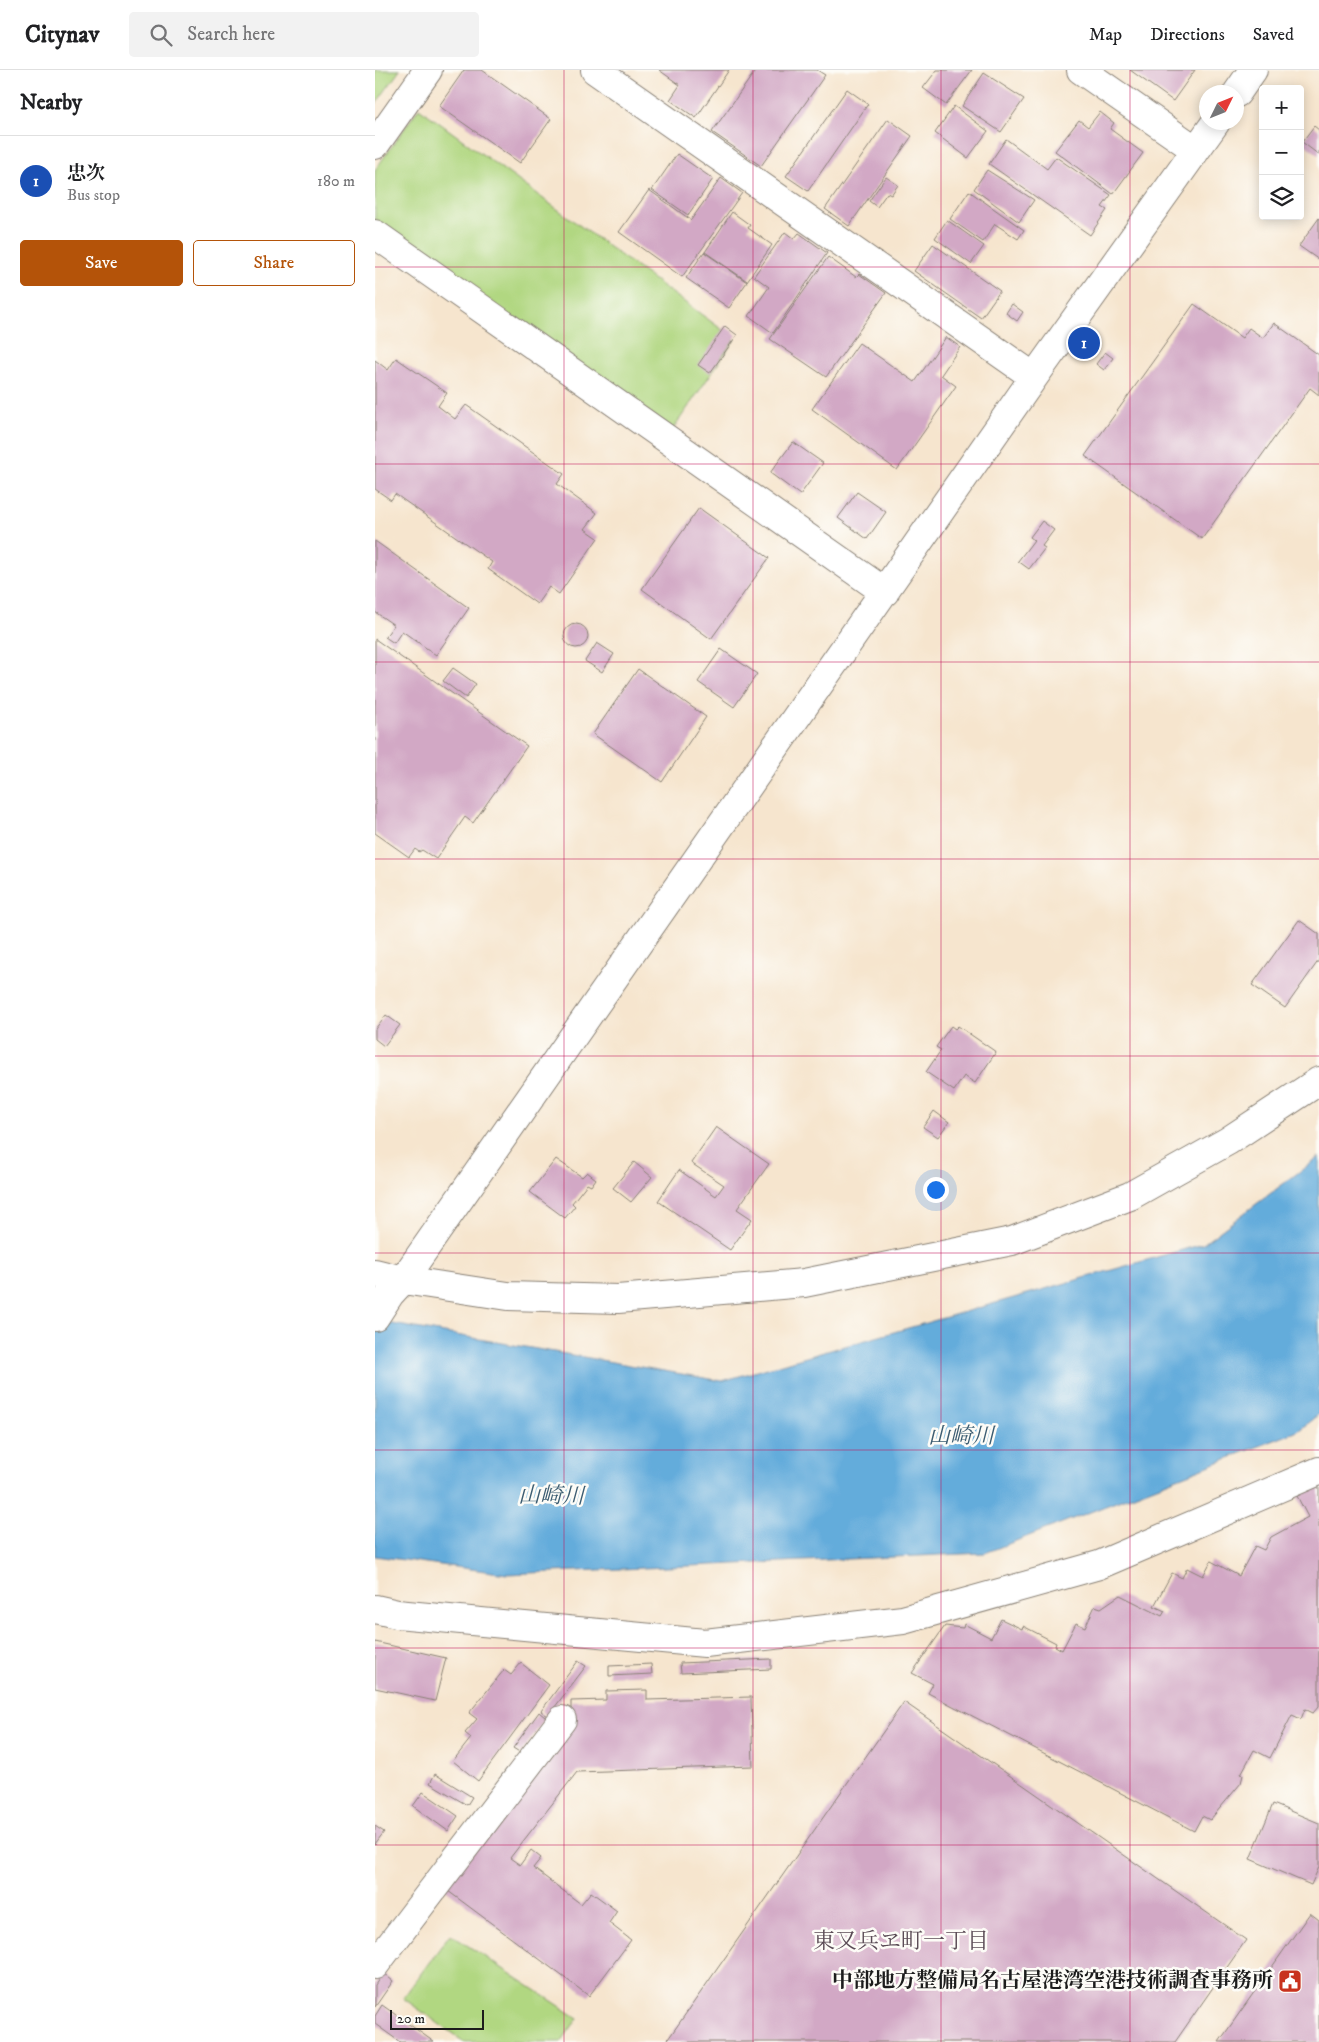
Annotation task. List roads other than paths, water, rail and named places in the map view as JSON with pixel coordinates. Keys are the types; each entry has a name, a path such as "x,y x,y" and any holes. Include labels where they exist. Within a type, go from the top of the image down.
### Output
{"street":[{"path":"375,145 428,70"},
{"path":"595,70 1034,377"},
{"path":"1081,70 1196,150"},
{"path":"1243,85 1253,70"},
{"path":"386,1291 885,592 1034,377 1210,130"},
{"path":"375,234 885,592"},
{"path":"386,1291 619,1299 804,1283 1012,1241 1130,1196 1228,1141 1319,1081"},
{"path":"375,1609 397,1614 705,1643 903,1620 1099,1565 1319,1471"},
{"path":"375,1965 562,1720"}],"water":[{"name":"山崎川","path":"1319,1157 1319,1414 1298,1431 985,1553 507,1574 375,1556 375,1321 722,1381 1203,1244"}],"place":[{"name":"忠次","path":"1084,343"},
{"name":"中部地方整備局名古屋港湾空港技術調査事務所","path":"1290,1981"}],"district":[{"name":"東又兵ヱ町一丁目","path":"901,1941"}]}
